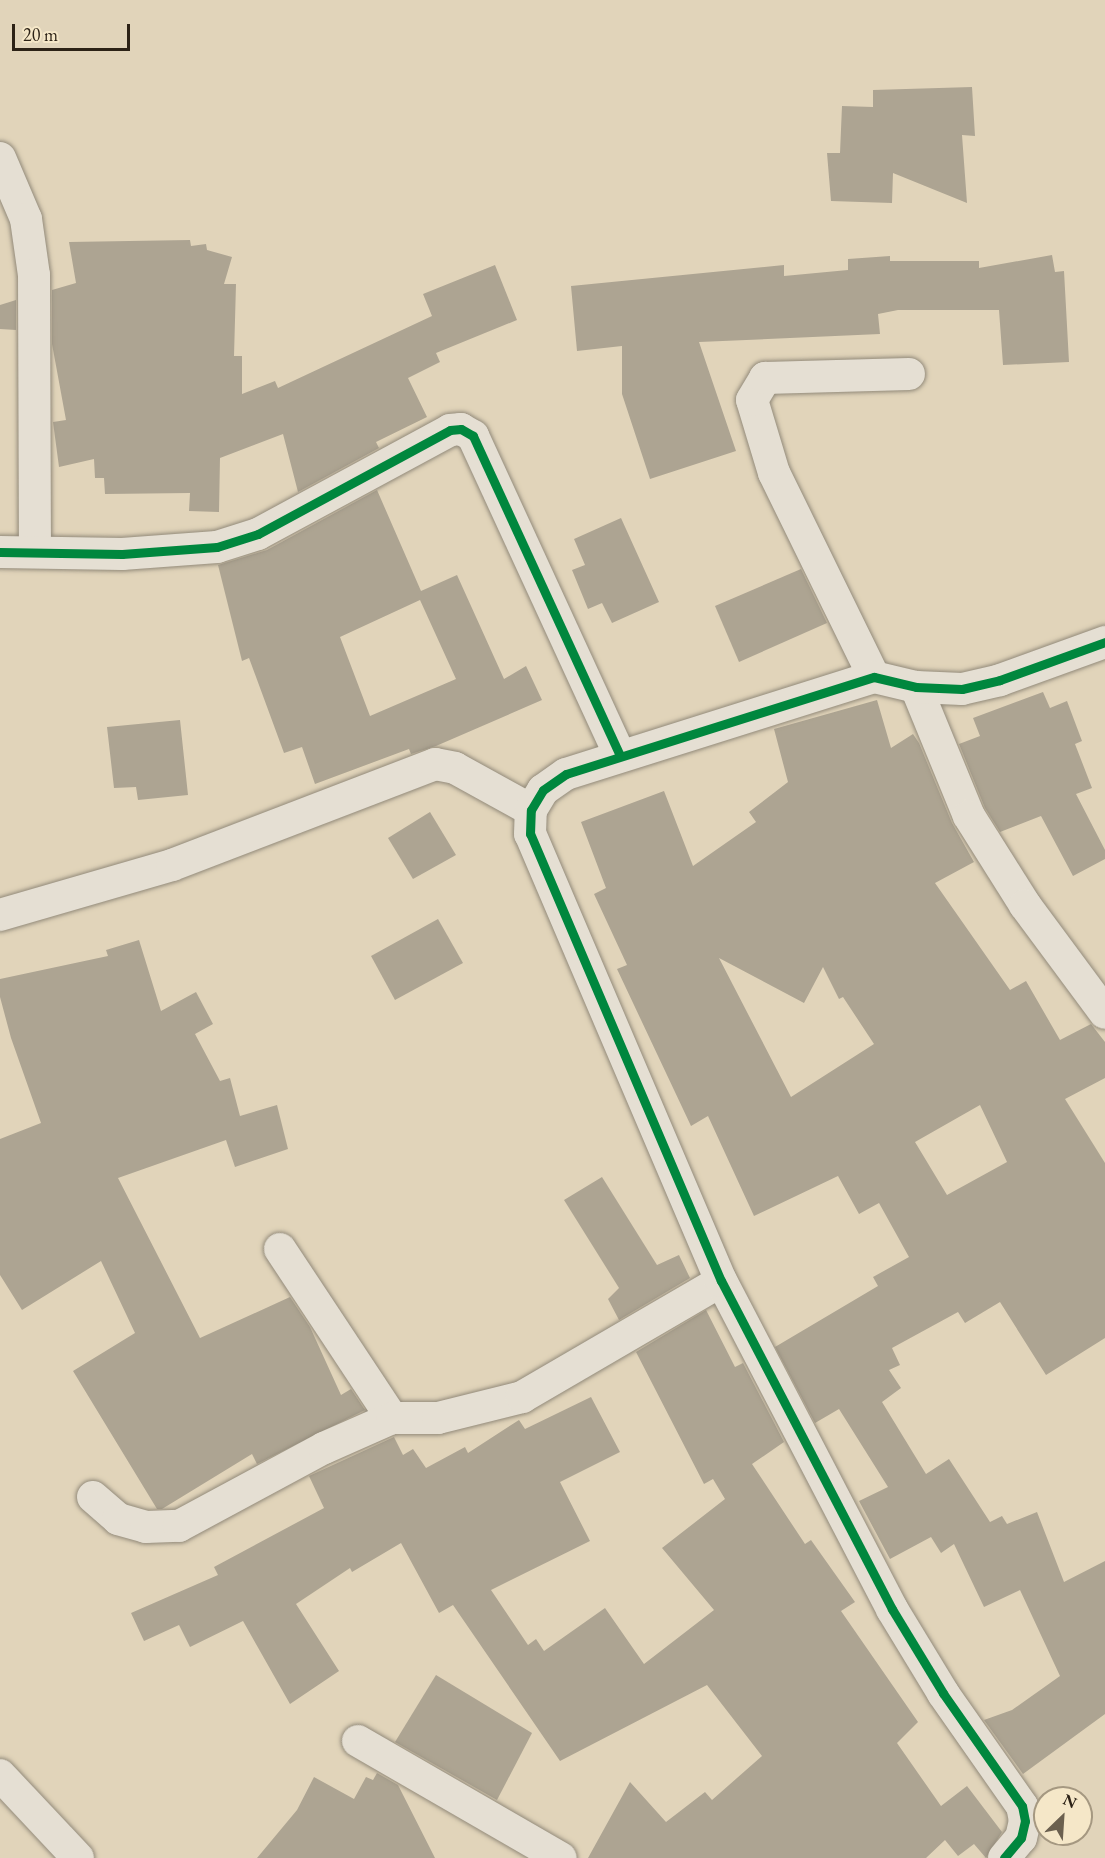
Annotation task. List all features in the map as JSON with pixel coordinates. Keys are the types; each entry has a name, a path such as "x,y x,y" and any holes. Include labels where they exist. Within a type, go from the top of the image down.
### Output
{"street":[{"path":"0,158 26,219 34,275 35,552"},
{"path":"874,677 774,473 752,400 765,378 909,374"},
{"path":"0,552 122,554 218,547 239,541 450,430 461,429 473,436 620,756"},
{"path":"1004,1858 1021,1838 1025,1821 1022,1806 943,1693 892,1610 721,1281 530,834 531,810 543,790 566,774 874,677 916,687 962,689 1000,680 1105,642"},
{"path":"916,687 969,816 1025,905 1105,1013"},
{"path":"0,915 172,865 435,764 455,768 531,810"},
{"path":"280,1249 392,1418"},
{"path":"93,1497 118,1519 146,1527 179,1526 324,1448 392,1418 438,1418 522,1397 721,1281"},
{"path":"358,1741 561,1858"},
{"path":"0,1775 78,1858"}],"building":[{"path":"972,87 975,136 962,135 967,203 893,173 892,203 831,201 827,153 840,153 842,106 873,107 873,90"},
{"path":"190,240 191,246 206,244 207,250 232,257 224,284 236,284 234,356 242,356 242,394 275,381 278,388 432,316 423,294 495,265 517,320 436,353 440,362 408,378 427,417 376,442 379,448 298,492 283,434 220,458 219,512 189,511 190,493 105,494 104,478 95,478 94,459 59,467 53,422 66,420 52,344 52,290 76,283 69,242"},
{"path":"1052,255 1055,272 1064,271 1069,362 1003,365 999,310 898,310 878,314 880,334 699,342 736,451 650,479 622,394 622,346 577,351 571,286 784,265 784,276 848,270 848,259 890,256 890,261 979,261 979,268"},
{"path":"16,300 16,330 0,329 0,305"},
{"path":"377,490 421,591 457,575 504,679 526,666 542,700 436,746 411,754 409,749 315,784 302,747 284,753 249,658 242,661 218,565 267,550","holes":["420,600 456,679 370,716 340,637"]},
{"path":"621,518 659,602 612,623 602,603 588,609 572,570 585,565 574,539"},
{"path":"801,569 827,623 739,662 715,606"},
{"path":"1043,692 1050,708 1067,701 1082,741 1075,744 1092,788 1076,794 1105,850 1105,859 1073,876 1041,816 1000,832 985,808 959,744 980,736 973,718"},
{"path":"877,700 891,748 913,734 919,743 952,823 974,862 935,883 1010,990 1026,981 1060,1040 1091,1024 1105,1042 1105,1078 1065,1099 1105,1163 1105,1338 1046,1375 1000,1302 965,1323 958,1312 892,1348 900,1365 889,1370 901,1388 882,1402 926,1474 949,1459 990,1522 1002,1516 1007,1524 1037,1512 1064,1582 1105,1561 1105,1714 1023,1774 984,1720 1012,1710 1060,1676 1020,1590 984,1607 954,1544 941,1553 931,1537 890,1559 859,1501 888,1487 839,1409 815,1423 775,1347 878,1286 873,1277 909,1257 879,1203 859,1214 838,1176 754,1216 708,1116 691,1126 617,969 627,965 594,894 606,888 581,822 664,791 693,866 756,822 749,812 788,782 774,729","holes":["719,958 804,1003 823,967 839,999 843,997 874,1044 791,1097","980,1105 1007,1162 947,1195 915,1142"]},
{"path":"180,720 188,795 138,800 136,787 114,788 107,727"},
{"path":"430,812 456,855 413,879 388,838"},
{"path":"438,919 463,963 395,1000 371,956"},
{"path":"139,940 161,1011 196,992 213,1024 195,1034 220,1081 230,1078 240,1116 277,1105 288,1149 235,1167 226,1140 118,1178 200,1338 290,1297 310,1327 341,1395 351,1389 365,1410 257,1464 252,1454 162,1509 157,1509 73,1371 135,1333 101,1261 22,1310 0,1275 0,1139 41,1123 11,1038 0,997 0,979 108,956 106,950"},
{"path":"602,1177 657,1265 679,1255 690,1278 619,1320 608,1299 619,1288 564,1200"},
{"path":"706,1310 735,1367 743,1363 784,1442 752,1464 805,1544 811,1540 855,1602 841,1611 918,1722 897,1743 941,1806 967,1786 1002,1832 986,1858 974,1844 958,1856 945,1840 926,1858 588,1858 630,1782 666,1822 705,1792 712,1800 762,1756 707,1685 560,1761 453,1605 439,1613 401,1543 352,1572 350,1568 296,1604 339,1671 290,1704 243,1621 190,1647 179,1625 144,1641 131,1613 218,1575 214,1567 324,1508 309,1476 394,1437 403,1455 413,1449 426,1468 465,1447 468,1453 519,1420 525,1429 591,1397 620,1452 560,1482 590,1541 491,1590 528,1645 536,1639 544,1651 605,1608 644,1664 714,1610 662,1548 725,1499 713,1479 704,1484 636,1352"},
{"path":"436,1675 532,1733 497,1800 395,1742"},
{"path":"377,1773 398,1785 435,1858 257,1858 297,1810 314,1777 354,1799 366,1777 373,1780"}],"cycle path":[{"path":"0,552 122,554 217,547 258,534 450,430 461,429 473,436 620,756"},
{"path":"1004,1858 1021,1838 1025,1821 1022,1806 943,1693 892,1609 721,1281 530,834 531,810 543,790 566,774 874,677 916,687 962,689 1000,680 1105,642"}]}
